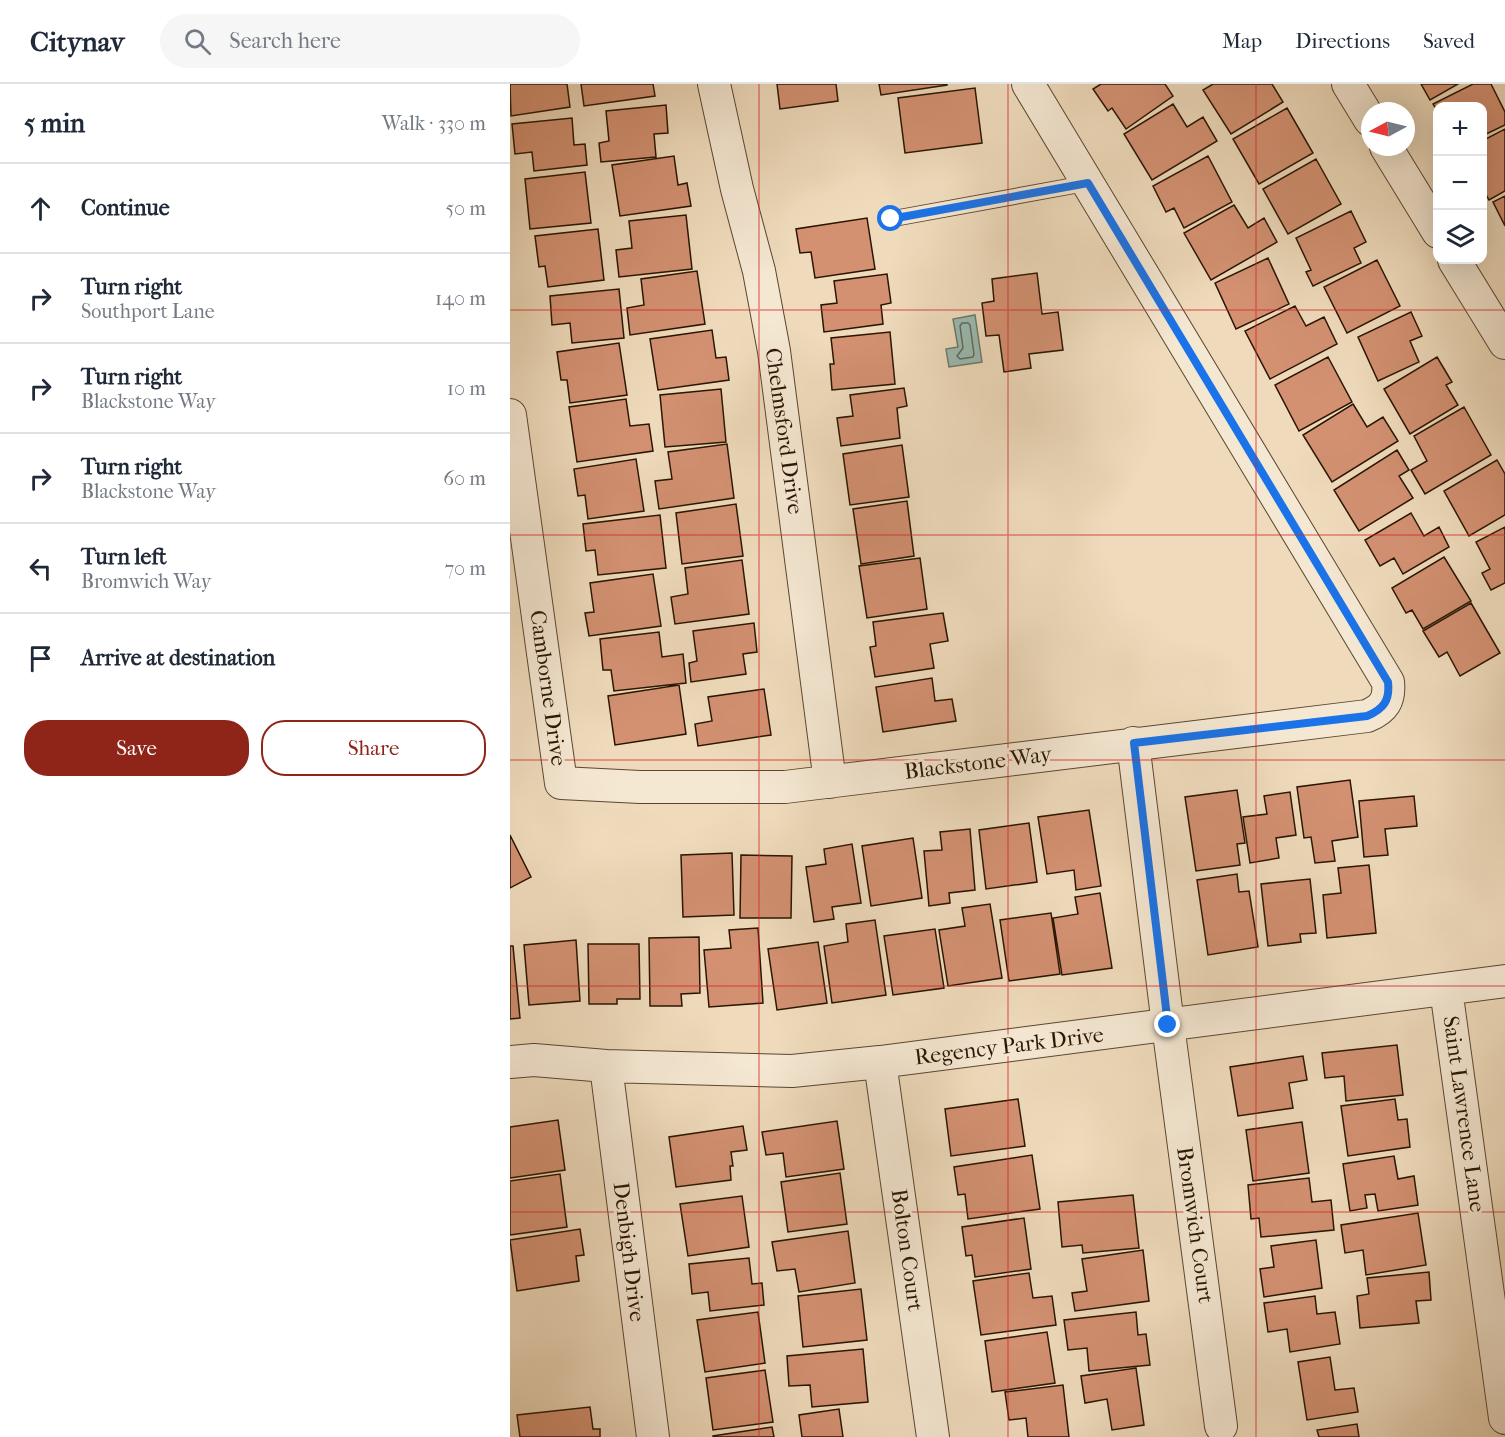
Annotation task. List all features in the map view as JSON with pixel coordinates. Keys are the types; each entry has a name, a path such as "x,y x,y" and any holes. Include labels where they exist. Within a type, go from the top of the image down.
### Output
{"street":[{"name":"Chelmsford Drive","path":"714,84 734,178 759,271 774,351 830,782"},
{"path":"1028,84 1088,183"},
{"path":"1348,84 1361,105"},
{"path":"1391,156 1433,225"},
{"name":"Blackstone Way","path":"561,783 640,787 785,787 1367,716 1379,711 1387,701 1388,682 1088,183"},
{"path":"1456,264 1505,344"},
{"name":"Camborne Drive","path":"510,415 561,783"},
{"name":"Bromwich Court","path":"1134,743 1168,1025 1221,1426"},
{"name":"Regency Park Drive","path":"510,1062 534,1060 606,1066 792,1071 880,1062 1505,981"},
{"name":"Saint Lawrence Lane","path":"1446,989 1505,1418"},
{"name":"Bolton Court","path":"880,1062 933,1437"},
{"name":"Denbigh Drive","path":"606,1066 653,1437"}],"lane":[{"path":"891,219 1088,183"}],"water":[{"path":"975,315 982,362 949,367 946,349 958,347 953,319"}],"building":[{"path":"510,84 567,84 570,107 511,116"},
{"path":"581,84 653,84 655,96 584,106"},
{"path":"777,84 836,84 838,101 780,109"},
{"path":"879,84 947,84 947,85 881,95"},
{"path":"1101,84 1165,84 1173,96 1126,129 1112,108 1108,111 1093,89"},
{"path":"1213,84 1272,84 1283,102 1231,134 1203,90"},
{"path":"1421,84 1458,84 1430,100"},
{"path":"1473,84 1491,84 1505,112 1505,125 1487,134 1487,102 1437,102"},
{"path":"975,88 982,143 905,153 898,98"},
{"path":"1173,104 1187,127 1203,117 1217,141 1152,180 1124,134"},
{"path":"666,105 668,133 654,134 656,157 601,162 599,143 609,141 606,111"},
{"path":"1287,108 1313,153 1259,184 1233,139"},
{"path":"572,118 574,145 585,144 587,165 534,171 532,152 515,154 512,124"},
{"path":"1505,129 1505,191 1489,200 1487,197 1487,138"},
{"path":"674,156 678,185 687,183 691,206 620,216 612,165"},
{"path":"1208,156 1232,202 1184,228 1174,208 1166,212 1153,186"},
{"path":"1316,159 1341,204 1288,234 1263,189"},
{"path":"585,172 591,223 530,229 525,179"},
{"path":"1505,196 1505,226 1493,202"},
{"path":"1234,205 1248,228 1264,218 1277,242 1211,280 1184,233"},
{"path":"1351,211 1366,242 1354,248 1361,263 1313,286 1306,272 1311,270 1296,238"},
{"path":"686,215 692,269 619,277 616,250 632,248 629,221"},
{"path":"867,218 875,269 815,278 811,252 800,253 796,229"},
{"path":"598,229 604,280 548,287 545,266 539,267 535,236"},
{"path":"1268,258 1289,304 1236,329 1215,283"},
{"path":"1377,260 1400,306 1347,333 1324,287"},
{"path":"697,271 705,324 630,335 627,308 644,305 641,279"},
{"path":"1037,273 1042,314 1058,312 1063,350 1029,354 1031,368 1004,372 999,335 986,336 982,303 994,301 992,279"},
{"path":"887,274 891,303 881,305 883,324 824,332 821,305 837,303 834,281"},
{"path":"619,289 624,338 572,343 570,323 552,325 550,296"},
{"path":"1295,306 1306,326 1324,317 1337,344 1270,379 1245,331"},
{"path":"1411,312 1422,336 1410,341 1419,362 1378,381 1358,337"},
{"path":"712,330 716,358 726,357 729,380 658,390 650,339"},
{"path":"890,332 895,384 832,390 830,364 834,364 831,338"},
{"path":"619,343 627,395 570,403 567,380 561,380 557,352"},
{"path":"1328,357 1352,402 1299,431 1275,385"},
{"path":"1437,357 1452,382 1446,385 1458,405 1410,434 1384,389"},
{"path":"904,388 907,406 897,408 900,438 841,446 837,418 853,416 850,395"},
{"path":"721,389 726,442 665,447 660,395"},
{"path":"626,399 630,426 649,424 653,451 577,462 569,407"},
{"path":"1353,404 1367,427 1383,417 1398,441 1332,482 1303,435"},
{"path":"1464,407 1491,455 1425,494 1411,470 1427,461 1414,436"},
{"path":"727,444 734,498 659,509 655,481 672,479 668,452"},
{"path":"902,445 909,497 850,505 843,454"},
{"path":"1397,450 1409,470 1399,476 1413,498 1359,531 1334,490"},
{"path":"636,459 644,511 588,519 585,495 578,496 574,469"},
{"path":"1497,460 1505,474 1505,515 1469,536 1444,491"},
{"path":"907,501 914,556 861,564 853,509"},
{"path":"736,504 743,556 682,564 676,513"},
{"path":"1411,513 1424,536 1439,527 1449,547 1403,574 1394,558 1380,566 1365,540"},
{"path":"660,515 666,568 598,575 595,550 586,551 583,524"},
{"path":"1505,527 1505,583 1491,590 1482,573 1490,569 1476,542"},
{"path":"1444,557 1471,601 1423,629 1412,610 1406,613 1392,588"},
{"path":"920,558 927,609 867,618 859,566"},
{"path":"742,560 749,614 675,624 671,597 688,594 685,568"},
{"path":"653,574 661,626 589,636 585,613 594,612 590,583"},
{"path":"1471,603 1500,653 1460,676 1447,652 1439,657 1423,631"},
{"path":"943,613 948,641 930,644 934,668 875,677 870,647 876,646 873,622"},
{"path":"754,623 757,652 743,654 746,674 691,682 689,663 697,661 693,631"},
{"path":"659,632 662,657 683,654 686,683 614,691 611,670 603,670 600,639"},
{"path":"932,678 935,701 952,699 956,721 883,732 876,687"},
{"path":"679,685 686,734 615,745 608,696"},
{"path":"764,689 771,735 698,746 695,724 712,721 708,697"},
{"path":"1350,780 1358,837 1332,841 1335,861 1315,863 1311,837 1304,838 1297,787"},
{"path":"1237,790 1245,843 1237,844 1240,865 1196,871 1185,797"},
{"path":"1290,792 1296,835 1276,838 1279,858 1250,863 1243,817 1267,814 1264,796"},
{"path":"1414,796 1417,826 1385,829 1388,855 1364,857 1359,801"},
{"path":"1089,810 1101,886 1076,890 1074,870 1047,874 1038,817"},
{"path":"1029,823 1037,882 986,889 979,830"},
{"path":"970,829 975,890 949,893 950,903 929,906 924,851 942,850 940,832"},
{"path":"510,835 531,877 510,888"},
{"path":"913,838 922,898 871,906 862,846"},
{"path":"852,844 861,903 832,907 834,919 814,922 806,867 826,864 824,849"},
{"path":"732,853 734,915 683,917 681,855"},
{"path":"741,855 792,856 791,918 740,918"},
{"path":"1369,865 1376,933 1327,938 1323,895 1341,893 1338,868"},
{"path":"1237,874 1239,892 1249,891 1258,947 1208,955 1197,880"},
{"path":"1310,879 1316,933 1300,934 1301,942 1268,946 1261,884"},
{"path":"1100,893 1112,968 1062,975 1053,918 1078,914 1075,897"},
{"path":"990,904 1002,978 948,986 939,930 965,926 962,908"},
{"path":"1051,913 1060,974 1009,981 1000,920"},
{"path":"875,920 886,995 832,1003 824,946 848,942 846,924"},
{"path":"758,928 763,1003 709,1007 704,950 731,948 729,930"},
{"path":"935,929 944,988 893,995 884,936"},
{"path":"699,937 700,993 681,994 682,1006 650,1006 649,938"},
{"path":"576,940 580,1001 529,1005 524,945"},
{"path":"818,942 827,1003 777,1010 768,949"},
{"path":"588,944 639,944 640,999 617,999 617,1004 589,1004"},
{"path":"510,946 513,946 520,1018 510,1019"},
{"path":"1397,1045 1403,1095 1346,1101 1344,1076 1325,1078 1322,1053"},
{"path":"1303,1056 1307,1080 1289,1083 1293,1108 1238,1116 1230,1067"},
{"path":"1018,1099 1025,1146 951,1156 945,1109"},
{"path":"1395,1099 1398,1120 1407,1119 1410,1147 1348,1156 1341,1106"},
{"path":"558,1120 565,1170 510,1178 510,1127"},
{"path":"837,1121 844,1169 786,1177 783,1153 766,1155 762,1132"},
{"path":"1302,1122 1309,1173 1253,1181 1246,1130"},
{"path":"743,1126 747,1150 731,1152 733,1166 730,1166 731,1180 676,1187 669,1137"},
{"path":"1032,1155 1040,1209 968,1219 965,1194 958,1195 954,1167"},
{"path":"1394,1156 1398,1179 1414,1176 1418,1205 1378,1211 1375,1194 1365,1195 1367,1208 1350,1211 1343,1164"},
{"path":"840,1173 847,1224 788,1232 781,1182"},
{"path":"560,1174 567,1227 510,1235 510,1181"},
{"path":"1309,1178 1312,1202 1331,1200 1334,1230 1261,1237 1259,1218 1251,1219 1248,1185"},
{"path":"1133,1195 1139,1248 1083,1253 1082,1245 1062,1247 1058,1202"},
{"path":"742,1196 749,1247 688,1256 680,1204"},
{"path":"1418,1213 1426,1265 1366,1275 1363,1250 1345,1253 1341,1225"},
{"path":"1024,1218 1031,1269 975,1277 972,1255 966,1256 962,1227"},
{"path":"580,1229 584,1255 576,1256 579,1281 517,1291 510,1240"},
{"path":"848,1231 855,1283 799,1292 795,1269 777,1271 772,1242"},
{"path":"1316,1240 1322,1288 1264,1297 1260,1269 1274,1267 1271,1246"},
{"path":"1143,1250 1149,1301 1075,1311 1072,1293 1087,1291 1082,1259"},
{"path":"749,1258 752,1284 762,1283 764,1305 710,1311 708,1292 692,1294 689,1264"},
{"path":"1429,1272 1431,1300 1416,1301 1419,1323 1360,1328 1357,1296 1369,1294 1367,1278"},
{"path":"1029,1273 1033,1298 1052,1296 1056,1325 981,1335 973,1281"},
{"path":"861,1289 867,1340 803,1347 798,1296"},
{"path":"1315,1296 1317,1314 1335,1312 1340,1344 1290,1352 1287,1329 1268,1332 1264,1303"},
{"path":"758,1312 765,1363 705,1372 697,1320"},
{"path":"1136,1312 1138,1335 1146,1334 1150,1365 1089,1371 1087,1348 1068,1350 1064,1320"},
{"path":"1047,1332 1055,1383 992,1392 985,1341"},
{"path":"863,1349 868,1402 812,1407 810,1385 789,1386 787,1356"},
{"path":"1330,1357 1335,1390 1354,1388 1358,1412 1307,1420 1298,1362"},
{"path":"1136,1368 1144,1425 1112,1430 1107,1399 1085,1403 1081,1376"},
{"path":"765,1370 773,1422 713,1430 706,1378"},
{"path":"1063,1385 1069,1437 1028,1437 1026,1418 1009,1420 1005,1392"},
{"path":"590,1407 593,1429 600,1429 600,1437 520,1437 517,1415"},
{"path":"839,1409 843,1437 802,1437 799,1415"},
{"path":"1357,1424 1359,1437 1319,1437 1317,1430"},
{"path":"772,1427 774,1437 713,1437 713,1436"}],"route":[{"path":"891,219 1088,183 1388,682 1387,701 1379,711 1367,716 1134,743 1168,1025"}]}
